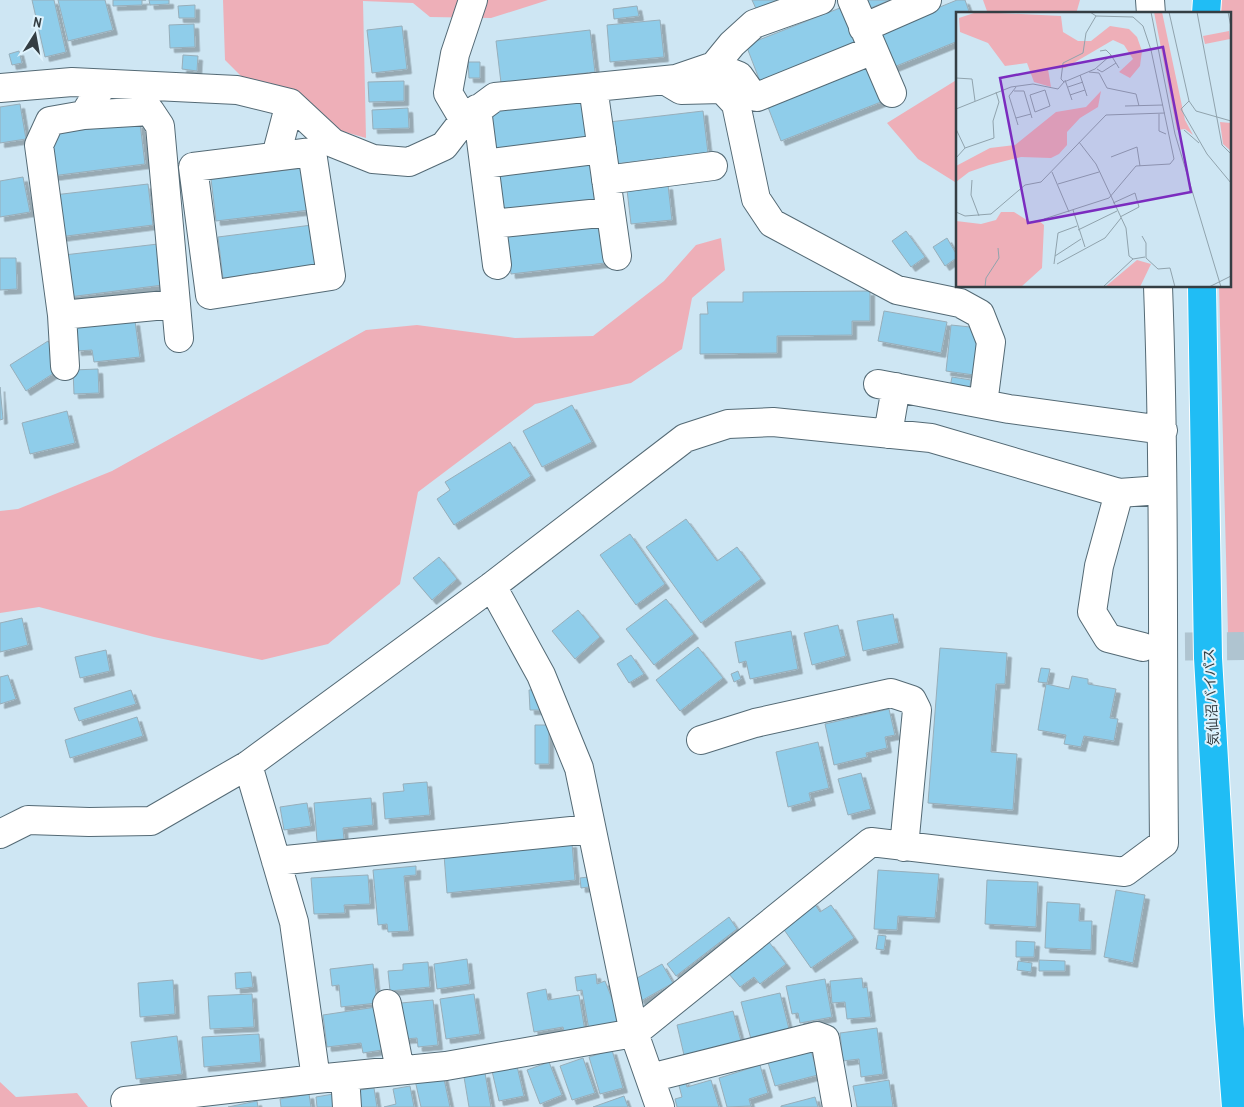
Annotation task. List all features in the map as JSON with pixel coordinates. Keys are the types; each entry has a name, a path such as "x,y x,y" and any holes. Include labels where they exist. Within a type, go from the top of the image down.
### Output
{"highway":[{"name":"気仙沼バイパス","path":"1202,288 1208,658 1228,1006 1236,1107"}],"street":[{"path":"473,0 455,54 448,93 471,114 484,164 497,265"},
{"path":"0,88 72,82 237,90 290,103 333,143 373,159 409,162 444,146 471,114 495,97 666,81 714,66 732,44 754,24 821,0"},
{"path":"852,0 892,93"},
{"path":"714,66 739,76 757,97 868,39 927,0"},
{"path":"666,81 681,90 722,89 736,104 756,199 772,223 897,290 960,303 980,314 991,342 983,404"},
{"path":"84,115 103,84"},
{"path":"593,87 617,256"},
{"path":"276,156 290,103"},
{"path":"65,366 62,315 38,145 50,121 84,115 150,111 160,126 179,338"},
{"path":"484,164 602,149"},
{"path":"312,152 331,276 210,295 193,167 276,156 312,152"},
{"path":"606,180 713,166"},
{"path":"492,224 610,212"},
{"path":"125,1101 446,1066 634,1033 871,842 1125,872 1164,843 1161,490 1163,430 1158,288"},
{"path":"62,315 176,304"},
{"path":"890,426 887,386 983,404 1163,430"},
{"path":"0,834 28,820 89,822 151,821 248,765 492,586 685,438 728,424 773,422 890,426 1119,493 1161,490"},
{"path":"1119,493 1100,566 1092,612 1108,638 1143,646"},
{"path":"492,586 541,675 579,768 634,1033 660,1107"},
{"path":"702,740 755,723 891,693 912,700 917,710 904,846"},
{"path":"248,765 294,922 316,1079"},
{"path":"276,861 591,829"},
{"path":"387,1004 400,1070"},
{"path":"650,1078 817,1036 825,1039 837,1107"},
{"path":"345,1076 347,1107"}],"shaded area":[{"path":"223,0 548,0 491,18 430,17 413,3 363,1 366,138 338,130 302,98 242,77 225,60"},
{"path":"983,0 1080,0 1077,12 987,12"},
{"path":"1219,0 1244,0 1244,633 1228,633 1219,288 1232,288 1232,12 1219,12"},
{"path":"956,80 956,181 918,159 887,123"},
{"path":"721,238 725,270 692,298 682,349 631,383 535,404 418,492 400,584 328,644 262,660 154,637 39,607 0,613 0,511 18,509 112,471 366,330 417,325 515,338 593,336 664,281 696,245"},
{"path":"0,1082 16,1097 77,1093 88,1107 0,1107"}],"building":[{"path":"32,0 54,0 66,52 45,57"},
{"path":"58,0 105,0 113,30 68,41"},
{"path":"113,0 142,0 142,5 113,6"},
{"path":"149,0 169,0 169,4 150,5"},
{"path":"752,0 785,0 757,11"},
{"path":"862,0 890,0 866,10"},
{"path":"957,0 965,0 969,12 956,12 956,42 889,69 874,34"},
{"path":"195,5 195,18 179,18 178,6"},
{"path":"637,6 639,16 614,19 613,9"},
{"path":"845,6 861,45 761,84 746,45"},
{"path":"660,20 664,57 610,62 607,25"},
{"path":"194,24 195,47 170,48 169,25"},
{"path":"402,26 407,69 372,73 367,30"},
{"path":"590,30 595,72 501,83 496,41"},
{"path":"19,51 22,63 12,65 9,54"},
{"path":"183,55 198,56 197,71 182,69"},
{"path":"468,62 480,62 480,78 469,78"},
{"path":"866,64 881,102 781,141 766,102"},
{"path":"404,81 404,101 369,102 368,82"},
{"path":"583,99 588,140 494,151 489,110"},
{"path":"20,104 26,139 0,143 0,107"},
{"path":"408,108 409,128 373,129 372,110"},
{"path":"703,111 708,153 614,164 609,122"},
{"path":"140,123 145,164 52,176 47,134"},
{"path":"590,162 595,203 501,215 496,173"},
{"path":"304,168 310,210 216,221 211,179"},
{"path":"23,177 30,212 0,217 0,181"},
{"path":"148,184 153,225 59,237 54,195"},
{"path":"668,185 672,220 631,224 627,190"},
{"path":"600,222 605,263 511,274 506,233"},
{"path":"312,225 317,267 223,278 218,237"},
{"path":"906,231 925,257 911,267 892,241"},
{"path":"947,238 956,254 956,258 945,266 933,247"},
{"path":"158,244 163,285 69,297 64,255"},
{"path":"0,258 16,258 17,289 0,290"},
{"path":"870,291 870,321 852,321 852,335 777,336 777,353 700,354 700,314 708,314 707,302 743,302 743,292"},
{"path":"884,311 947,322 941,353 878,341"},
{"path":"135,321 140,357 94,362 92,350 77,351 74,328"},
{"path":"951,325 980,328 974,375 946,371"},
{"path":"48,341 65,366 26,391 10,365"},
{"path":"98,369 99,393 74,394 73,370"},
{"path":"952,377 971,380 969,391 950,387"},
{"path":"0,387 3,419 0,420"},
{"path":"572,405 592,442 542,467 523,431"},
{"path":"67,411 75,443 30,454 22,423"},
{"path":"510,442 531,476 454,525 437,499 450,490 445,482"},
{"path":"686,519 717,561 737,547 761,579 701,623 646,547"},
{"path":"630,534 665,584 636,605 600,555"},
{"path":"439,557 457,579 432,600 413,578"},
{"path":"666,599 694,634 654,665 626,629"},
{"path":"578,610 600,637 575,659 552,631"},
{"path":"893,614 899,643 863,651 857,621"},
{"path":"22,618 28,645 0,652 0,623"},
{"path":"838,625 846,656 812,665 804,633"},
{"path":"791,631 798,669 750,679 746,661 739,663 735,642"},
{"path":"698,647 723,678 680,711 656,680"},
{"path":"940,648 1007,653 1005,684 996,684 991,752 1017,754 1013,810 928,803"},
{"path":"106,650 110,671 80,678 75,657"},
{"path":"631,655 644,674 629,683 617,664"},
{"path":"1041,668 1050,669 1047,683 1038,682"},
{"path":"738,671 741,679 734,682 731,674"},
{"path":"8,675 16,699 0,704 0,677"},
{"path":"1072,676 1088,679 1088,684 1116,689 1110,718 1118,719 1114,741 1084,736 1081,747 1064,744 1066,735 1038,730 1046,684 1069,689"},
{"path":"540,689 541,710 530,710 529,690"},
{"path":"131,690 136,704 79,721 74,708"},
{"path":"889,709 895,735 885,737 887,748 866,753 867,757 834,765 825,724"},
{"path":"137,717 143,736 70,758 65,740"},
{"path":"535,725 549,725 549,764 535,764"},
{"path":"818,742 829,788 809,793 811,801 788,807 776,752"},
{"path":"861,773 871,809 848,815 838,779"},
{"path":"427,782 430,815 385,819 383,793 404,791 403,784"},
{"path":"371,798 373,825 343,828 344,839 317,841 314,803"},
{"path":"307,803 311,826 284,830 280,807"},
{"path":"572,843 575,880 447,893 444,855"},
{"path":"416,866 416,875 404,876 409,931 388,932 387,924 378,925 373,870"},
{"path":"878,870 939,874 935,918 898,916 897,930 874,929"},
{"path":"368,875 370,904 344,905 345,913 314,914 311,878"},
{"path":"588,877 589,887 581,888 580,878"},
{"path":"987,880 1038,882 1036,927 985,924"},
{"path":"1116,890 1145,895 1133,963 1104,957"},
{"path":"813,901 820,912 831,905 854,938 811,968 780,924"},
{"path":"1047,902 1080,904 1079,921 1092,921 1091,950 1045,948"},
{"path":"729,917 737,929 676,976 667,964"},
{"path":"878,935 886,936 884,950 876,949"},
{"path":"1016,941 1035,942 1034,957 1016,957"},
{"path":"769,942 786,964 760,984 754,977 740,987 729,974"},
{"path":"467,959 470,984 437,989 434,964"},
{"path":"1039,960 1065,961 1065,971 1039,971"},
{"path":"1018,961 1032,963 1031,972 1017,970"},
{"path":"428,962 430,987 390,991 388,971 403,970 403,964"},
{"path":"373,964 377,1003 341,1007 339,985 332,986 330,969"},
{"path":"662,964 673,983 641,1001 630,982"},
{"path":"251,972 253,987 236,989 235,973"},
{"path":"596,974 597,984 605,981 621,1021 589,1030 582,990 577,991 575,977"},
{"path":"862,978 863,988 867,987 871,1017 847,1019 845,1002 832,1003 830,981"},
{"path":"825,979 832,1017 800,1023 798,1013 792,1014 786,986"},
{"path":"173,980 175,1014 140,1017 138,983"},
{"path":"546,989 548,1000 579,995 585,1031 565,1035 563,1027 534,1032 527,993"},
{"path":"780,993 789,1029 751,1039 741,1002"},
{"path":"252,994 254,1027 210,1029 208,996"},
{"path":"474,994 480,1034 446,1039 440,999"},
{"path":"433,1000 438,1045 418,1047 417,1038 405,1039 401,1003"},
{"path":"376,1007 382,1050 363,1053 361,1043 327,1047 323,1015"},
{"path":"733,1011 741,1041 684,1055 677,1025"},
{"path":"877,1028 883,1074 861,1077 859,1059 843,1061 840,1033"},
{"path":"259,1034 261,1062 204,1067 202,1037"},
{"path":"177,1036 182,1074 136,1079 131,1042"},
{"path":"810,1047 818,1075 775,1086 767,1059"},
{"path":"612,1050 623,1088 600,1094 589,1057"},
{"path":"583,1058 595,1093 572,1100 560,1066"},
{"path":"549,1062 562,1095 540,1104 527,1070"},
{"path":"760,1065 768,1093 749,1099 751,1106 727,1107 719,1078"},
{"path":"517,1066 524,1096 499,1101 492,1071"},
{"path":"485,1073 491,1107 469,1107 464,1077"},
{"path":"443,1074 450,1107 421,1107 415,1080"},
{"path":"685,1080 687,1087 711,1080 719,1107 677,1107 675,1099 682,1097 678,1082"},
{"path":"889,1080 893,1107 857,1107 853,1086"},
{"path":"410,1086 414,1107 384,1107 396,1104 393,1089"},
{"path":"374,1088 377,1107 355,1107 353,1091"},
{"path":"339,1093 341,1107 317,1107 316,1097"},
{"path":"309,1094 311,1107 281,1107 280,1099"},
{"path":"624,1096 628,1107 593,1107"},
{"path":"815,1097 818,1107 781,1107 781,1106"},
{"path":"257,1101 258,1107 228,1107"}],"tunnel":[{"path":"1143,647 1244,646"}]}
